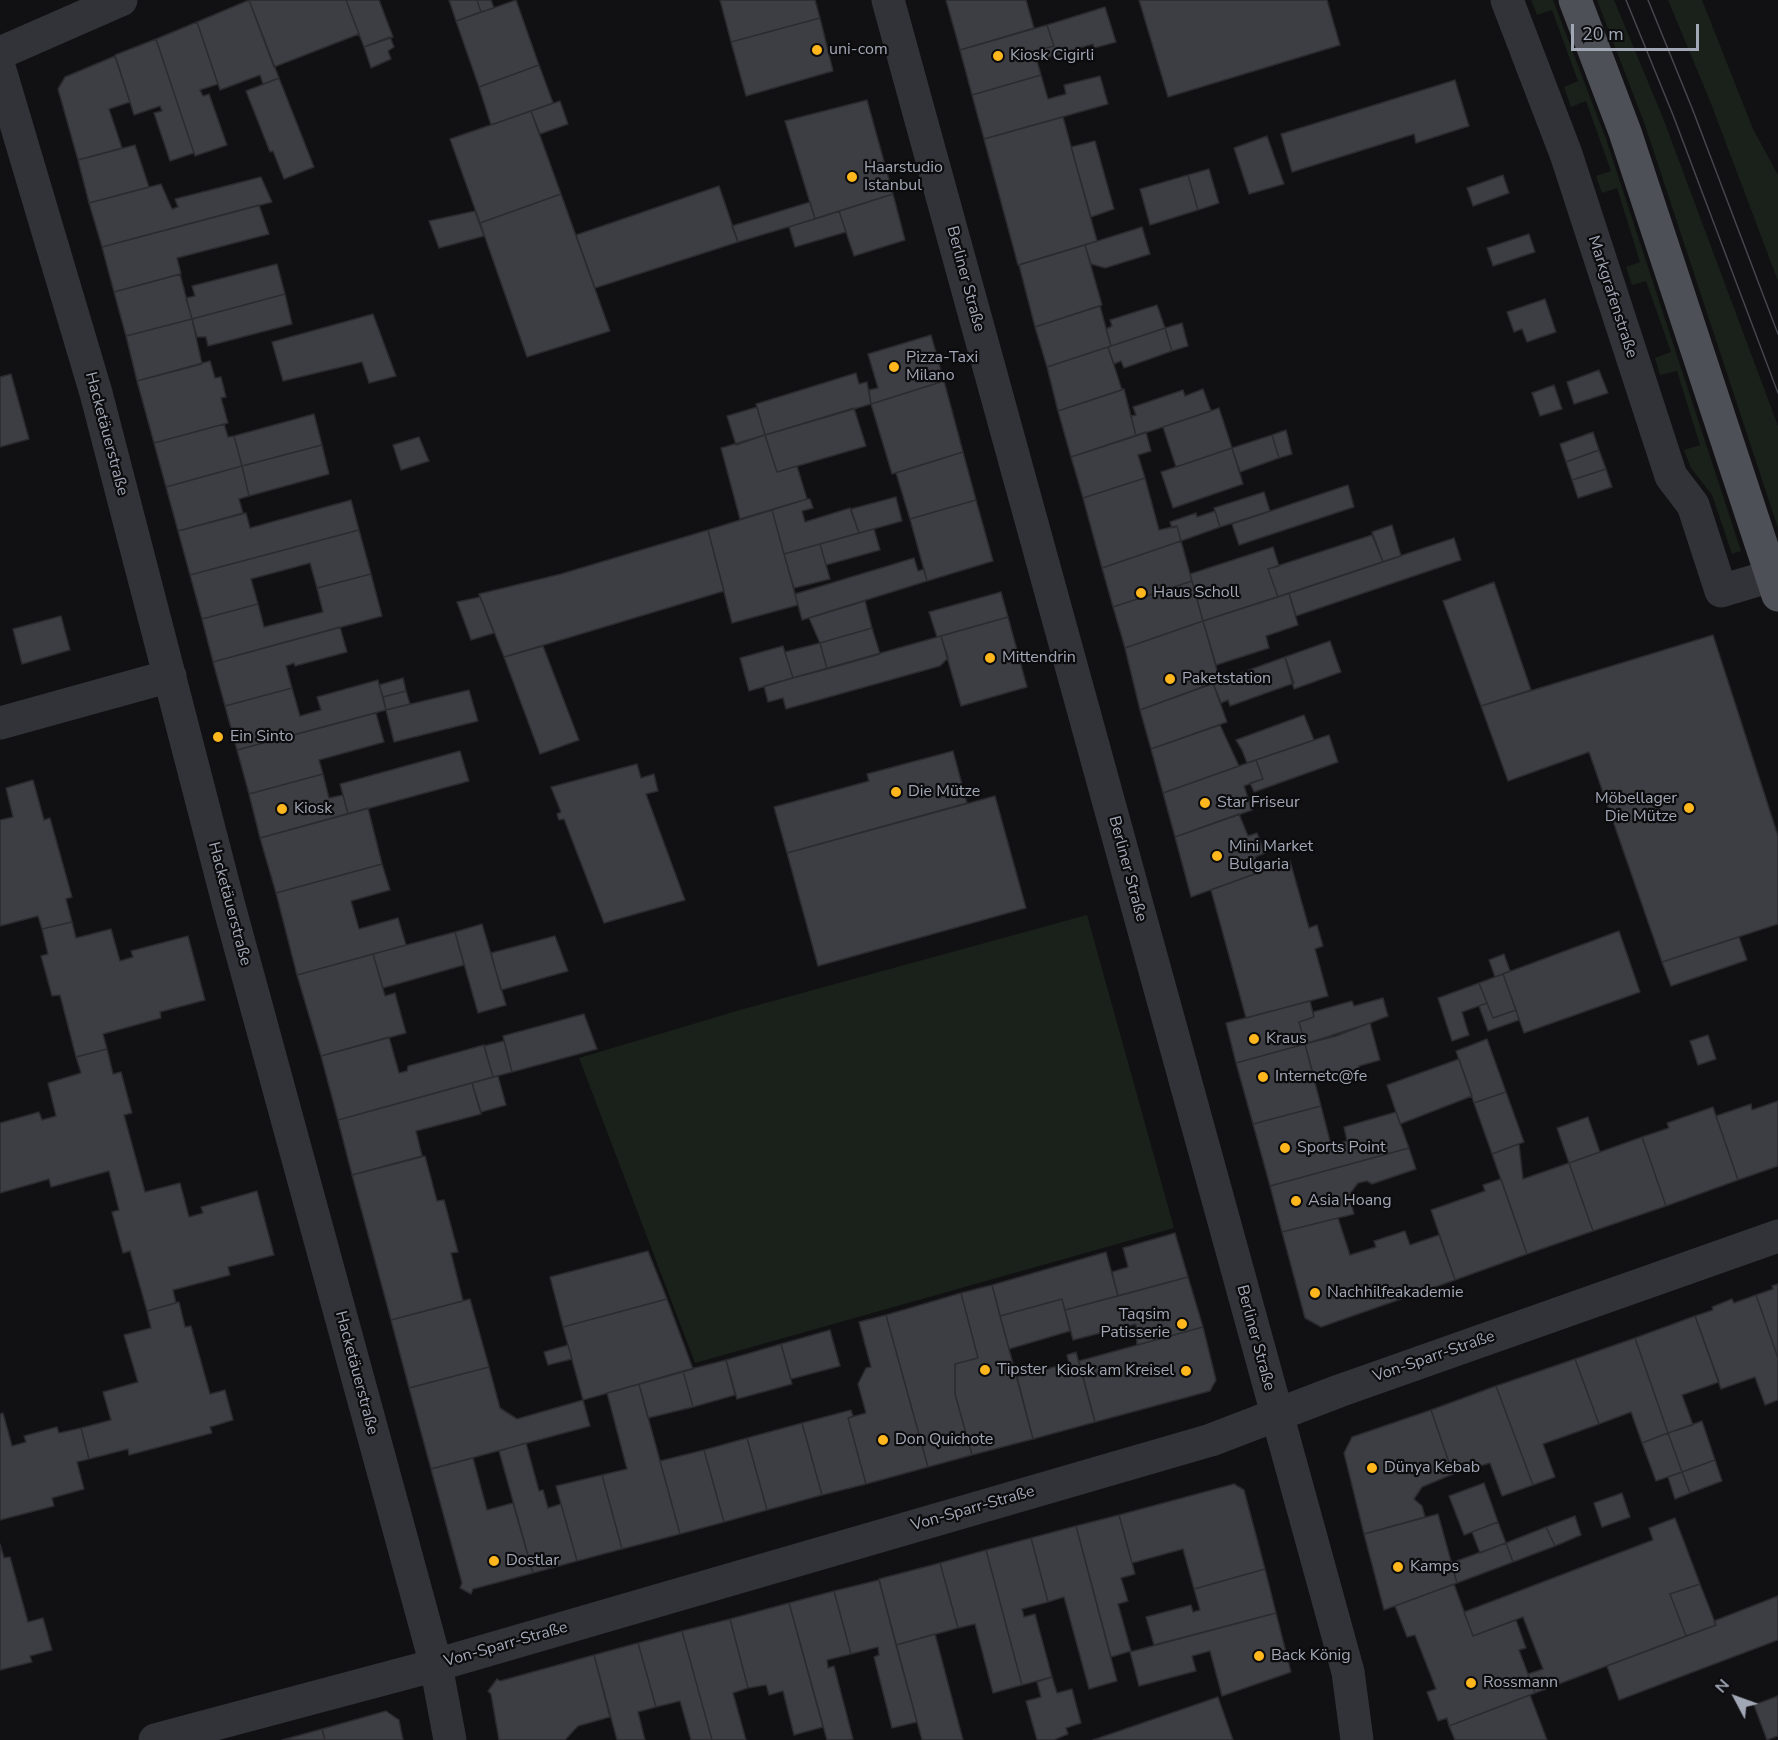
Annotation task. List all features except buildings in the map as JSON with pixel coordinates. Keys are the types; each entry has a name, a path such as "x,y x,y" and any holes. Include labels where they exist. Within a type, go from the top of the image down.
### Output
{"main road":[{"path":"1575,0 1625,132 1775,586"}],"street":[{"path":"0,53 121,0"},
{"name":"Berliner Straße","path":"888,0 1348,1672 1357,1740"},
{"name":"Markgrafenstraße","path":"1507,0 1566,154 1671,476 1693,505 1721,591 1775,586"},
{"name":"Hacketäuerstraße","path":"0,70 96,393 229,906 436,1665 450,1740"},
{"path":"0,723 170,676"},
{"name":"Von-Sparr-Straße","path":"155,1740 436,1665 1211,1440 1276,1414 1778,1236"}],"shaded area":[{"path":"1531,0 1553,0 1606,139 1741,551 1732,554 1712,495 1691,468 1684,450 1700,445 1677,371 1660,375 1655,358 1671,352 1646,281 1632,285 1626,267 1640,262 1617,188 1602,193 1596,176 1611,171 1586,101 1571,107 1564,87 1578,81 1552,10 1537,15"},
{"path":"1597,0 1614,0 1663,118 1778,426 1778,528 1645,125"},
{"path":"1668,0 1702,0 1753,129 1778,175 1778,281 1710,101"},
{"path":"1087,915 1174,1228 695,1363 579,1058 740,1010"}],"tram line":[{"path":"1626,0 1673,115 1778,393"},
{"path":"1648,0 1692,108 1778,334"}],"place":[{"name":"uni-com","path":"817,50"},
{"name":"Kiosk Cigirli","path":"998,56"},
{"name":"Haarstudio Istanbul","path":"852,177"},
{"name":"Pizza-Taxi Milano","path":"894,367"},
{"name":"Haus Scholl","path":"1141,593"},
{"name":"Mittendrin","path":"990,658"},
{"name":"Paketstation","path":"1170,679"},
{"name":"Ein Sinto","path":"218,737"},
{"name":"Die Mütze","path":"896,792"},
{"name":"Star Friseur","path":"1205,803"},
{"name":"Möbellager Die Mütze","path":"1689,808"},
{"name":"Kiosk","path":"282,809"},
{"name":"Mini Market Bulgaria","path":"1217,856"},
{"name":"Kraus","path":"1254,1039"},
{"name":"Internetc@fe","path":"1263,1077"},
{"name":"Sports Point","path":"1285,1148"},
{"name":"Asia Hoang","path":"1296,1201"},
{"name":"Nachhilfeakademie","path":"1315,1293"},
{"name":"Taqsim Patisserie","path":"1182,1324"},
{"name":"Tipster","path":"985,1370"},
{"name":"Kiosk am Kreisel","path":"1186,1371"},
{"name":"Don Quichote","path":"883,1440"},
{"name":"Dünya Kebab","path":"1372,1468"},
{"name":"Dostlar","path":"494,1561"},
{"name":"Kamps","path":"1398,1567"},
{"name":"Back König","path":"1259,1656"},
{"name":"Rossmann","path":"1471,1683"}]}
